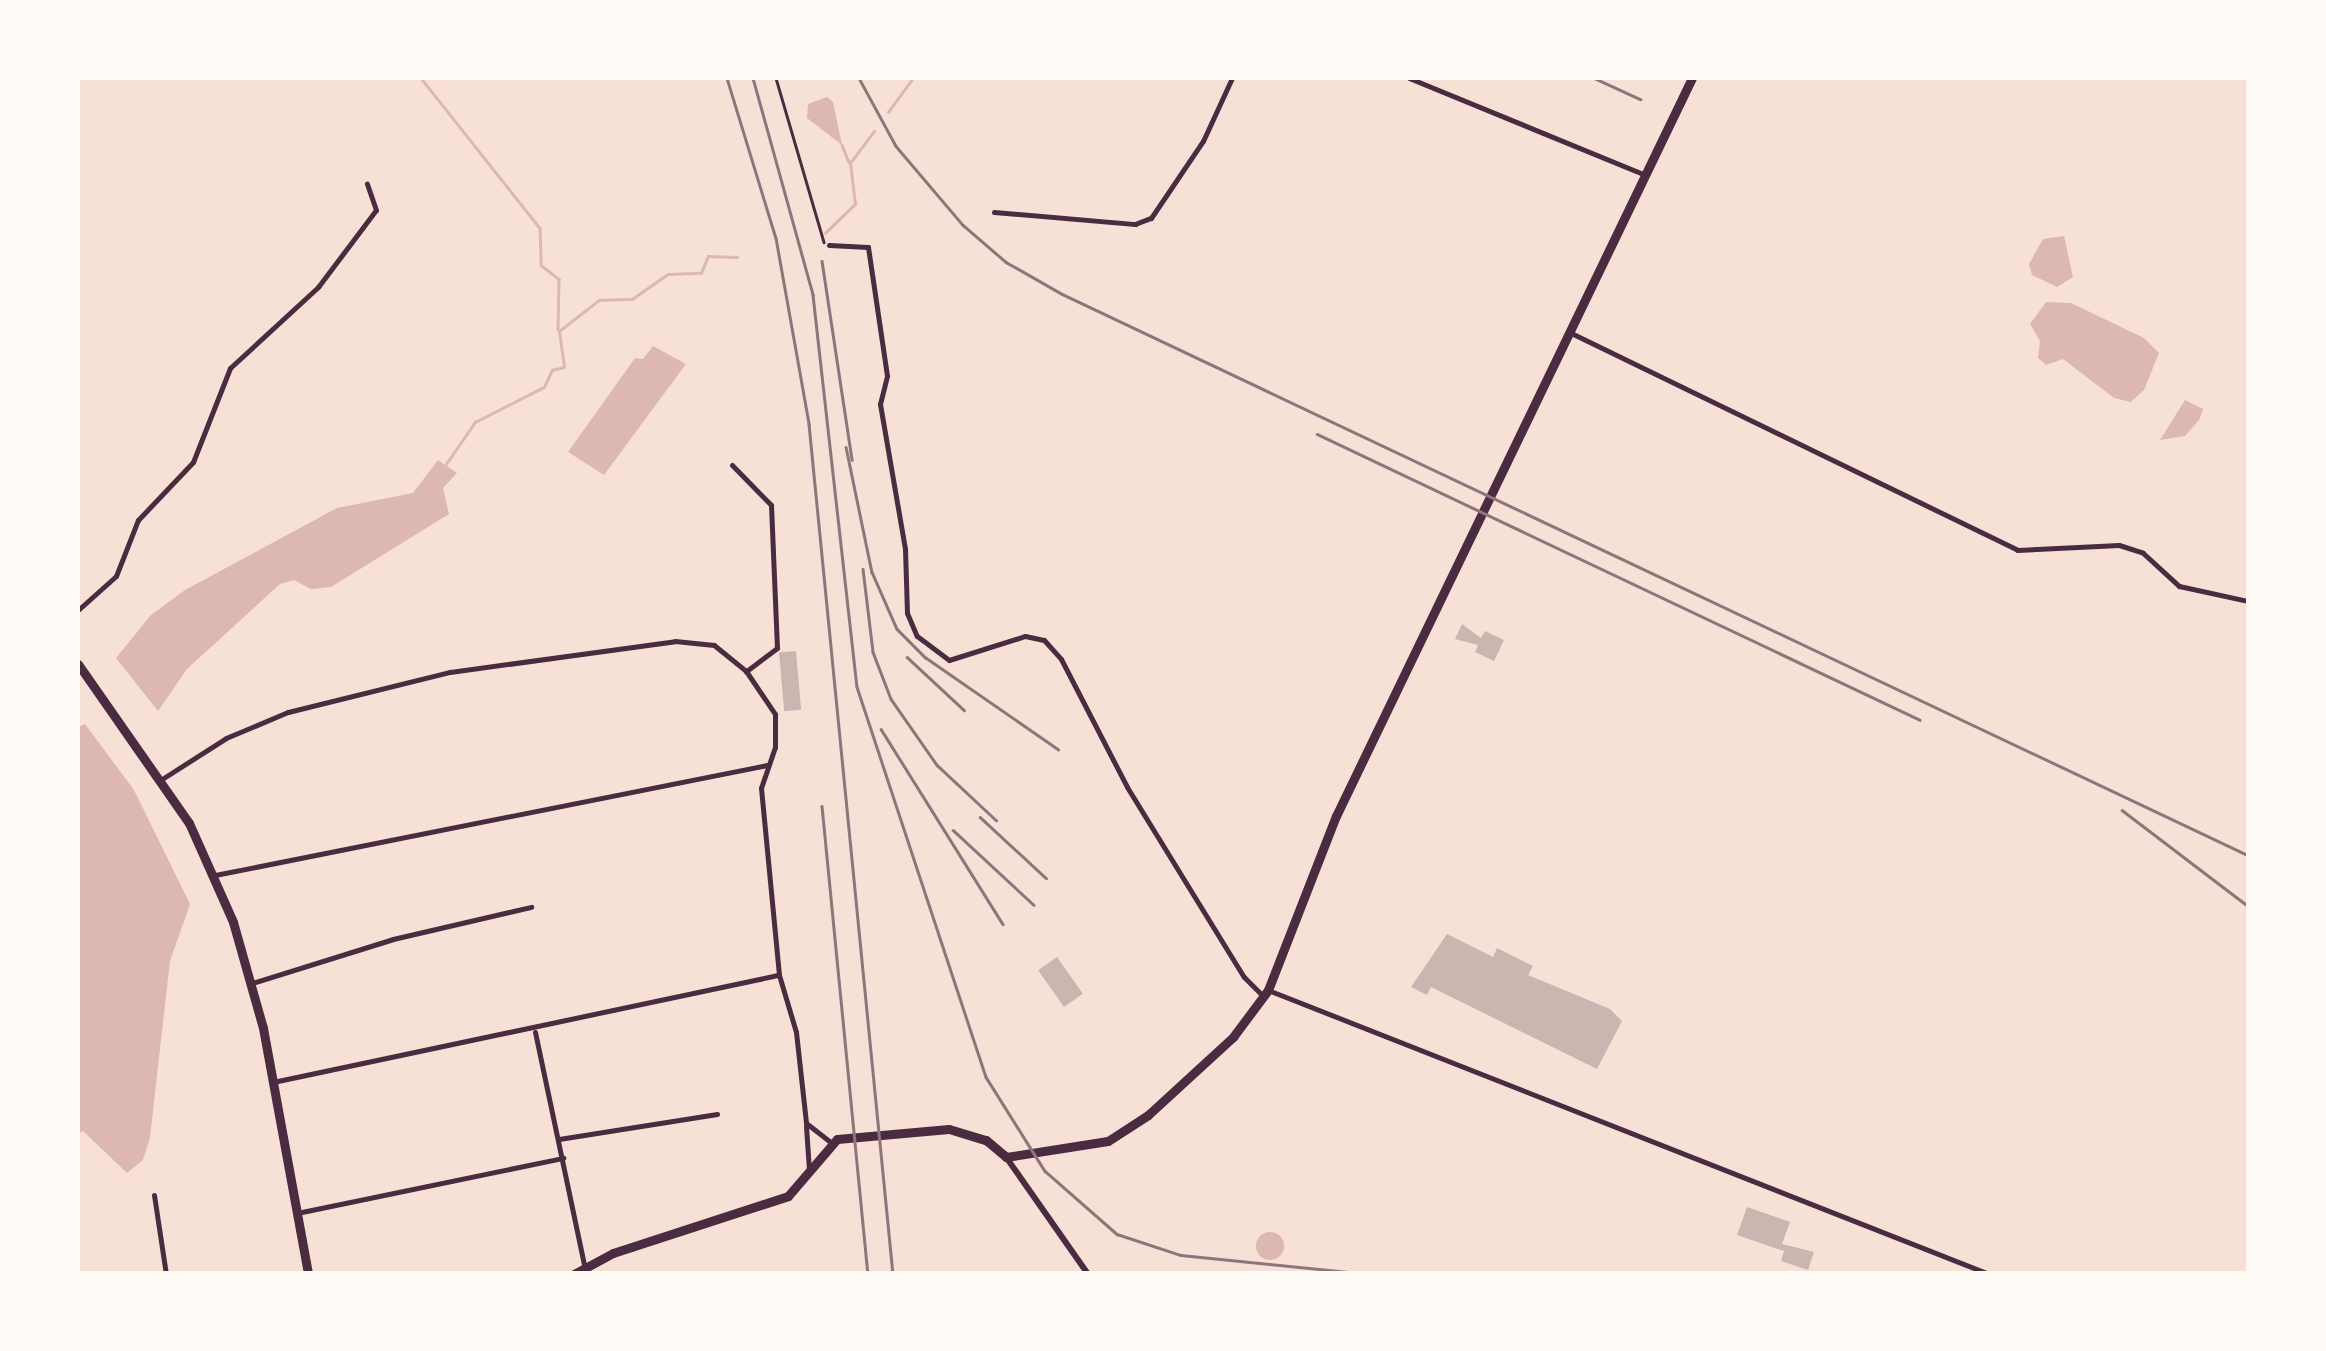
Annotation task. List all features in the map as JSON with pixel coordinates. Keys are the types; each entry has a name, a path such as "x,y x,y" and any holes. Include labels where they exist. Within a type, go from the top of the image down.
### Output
{"main road":[{"path":"574,1274 774,1202 809,1176 830,1142 949,1129 986,1140 1006,1157 1045,1146 1096,1144 1132,1128 1221,1049 1266,994 1336,816 1692,78"},
{"path":"78,664 162,779 215,876 252,983 308,1274"}],"street":[{"path":"994,212 1135,224 1151,218 1203,140 1232,78"},
{"path":"1409,78 1643,174"},
{"path":"78,610 116,576 138,520 192,462 230,368 318,287 376,210 367,184"},
{"path":"829,245 868,246 887,376 880,404 906,550 907,613 917,636 949,660 1026,636 1044,640 1061,658 1137,803 1244,977 1266,994 1989,1274"},
{"path":"1567,332 2016,550 2119,545 2142,553 2179,586 2248,601"},
{"path":"732,465 771,505 777,648 746,671"},
{"path":"162,779 226,738 288,712 450,672 646,641 714,645 746,671 775,714 775,748 761,788 779,975 796,1032 809,1176"},
{"path":"215,876 767,765"},
{"path":"252,983 393,939 531,908"},
{"path":"273,1082 535,1032 779,975"},
{"path":"535,1032 585,1270"},
{"path":"559,1139 717,1114"},
{"path":"806,1123 830,1142"},
{"path":"1006,1157 1088,1274"},
{"path":"296,1213 563,1158"},
{"path":"154,1194 166,1274"}],"path":[{"path":"776,78 804,161 818,238 829,245"}],"shaded area":[{"path":"827,97 833,102 842,145 807,118 808,104"},
{"path":"2064,236 2073,277 2057,287 2032,275 2029,264 2043,239"},
{"path":"2046,302 2071,303 2144,338 2159,353 2144,390 2131,402 2114,398 2063,359 2046,365 2038,358 2040,341 2030,324"},
{"path":"653,346 686,364 604,475 568,452 635,358 643,359"},
{"path":"2185,400 2203,409 2199,420 2185,436 2160,440"},
{"path":"438,460 457,473 443,488 449,514 331,587 311,589 294,580 280,584 187,669 158,711 116,658 151,615 185,590 337,508 413,493"},
{"path":"85,724 134,790 190,904 170,961 150,1137 143,1160 127,1173 83,1131 78,1134 78,727"},
{"path":"1270,1232 1280,1236 1284,1246 1280,1256 1270,1260 1260,1256 1256,1246 1260,1236"}],"building":[{"path":"1462,624 1481,638 1485,631 1504,640 1494,661 1475,652 1478,645 1455,639"},
{"path":"796,651 801,710 784,711 779,652"},
{"path":"1447,934 1493,957 1497,948 1533,966 1528,975 1610,1009 1622,1021 1597,1069 1431,987 1427,995 1411,987"},
{"path":"1057,957 1083,994 1064,1007 1038,970"},
{"path":"1747,1207 1790,1222 1782,1244 1814,1252 1808,1270 1781,1261 1784,1251 1737,1235"}],"waterway":[{"path":"421,78 540,228 541,265 559,279 558,329"},
{"path":"888,112 913,78"},
{"path":"825,233 855,204 850,163 874,131"},
{"path":"842,145 849,162"},
{"path":"446,464 475,422 544,387 552,370 564,367 559,331 599,300 632,299 668,274 701,273 708,256 737,257"}],"railway":[{"path":"727,78 776,238 809,424 893,1274"},
{"path":"753,78 813,295 857,687 986,1077 1045,1171 1117,1234 1181,1255 1368,1274"},
{"path":"859,78 896,146 963,225 1006,262 1062,294 2248,855"},
{"path":"1594,78 1640,99"},
{"path":"822,261 852,460"},
{"path":"1317,434 1920,720"},
{"path":"846,447 872,572 897,629 925,657 1058,749"},
{"path":"863,569 873,652 891,699 937,765 996,820"},
{"path":"907,657 964,710"},
{"path":"881,729 1003,924"},
{"path":"822,806 868,1274"},
{"path":"2122,810 2248,906"},
{"path":"980,817 1046,878"},
{"path":"953,830 1034,905"}]}
